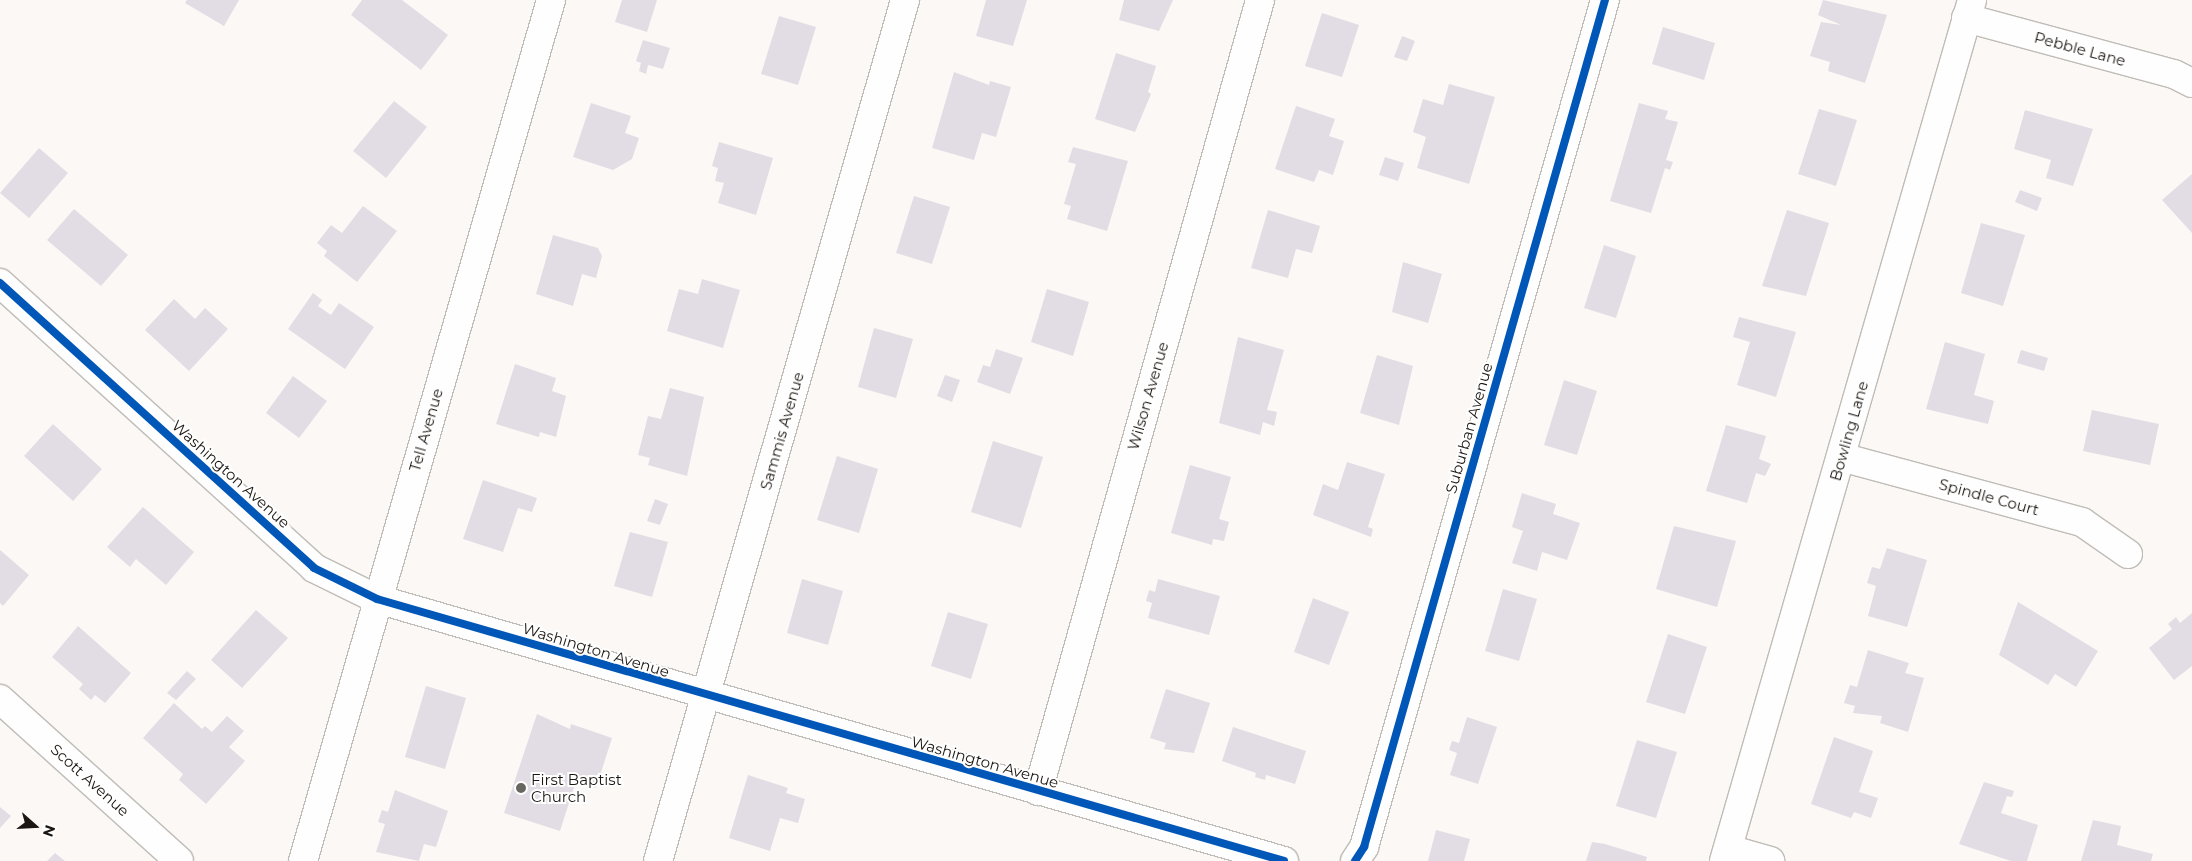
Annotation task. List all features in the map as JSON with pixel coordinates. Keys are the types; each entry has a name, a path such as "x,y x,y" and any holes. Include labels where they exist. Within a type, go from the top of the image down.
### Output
{"street":[{"name":"Sammis Avenue","path":"658,861 904,0"},
{"name":"Wilson Avenue","path":"1038,792 1260,0"},
{"name":"Suburban Avenue","path":"1355,861 1364,848 1605,0"},
{"name":"Tell Avenue","path":"303,861 542,5"},
{"name":"Pebble Lane","path":"1969,9 2174,74 2192,83"},
{"name":"Bowling Lane","path":"1726,855 1842,458 1969,9"},
{"name":"Washington Avenue","path":"0,283 314,568 376,599 705,697 1284,861"},
{"name":"Spindle Court","path":"1842,458 2082,522 2128,554"},
{"name":"Scott Avenue","path":"0,699 179,861"},
{"path":"1726,855 1770,861"}],"building":[{"path":"187,0 239,0 224,26 185,3"},
{"path":"362,0 402,0 448,35 421,70 351,15"},
{"path":"622,0 657,0 647,32 615,22"},
{"path":"986,0 1027,0 1013,46 976,36"},
{"path":"1124,0 1173,0 1159,31 1119,20"},
{"path":"1823,0 1887,15 1865,83 1828,71 1830,62 1810,56 1821,22 1841,25 1818,15"},
{"path":"1322,13 1359,25 1342,77 1305,66"},
{"path":"779,16 816,27 798,85 761,74"},
{"path":"1663,27 1715,43 1704,80 1652,64"},
{"path":"1402,36 1415,41 1407,61 1394,57"},
{"path":"643,40 670,48 663,69 648,65 646,74 639,71 641,63 636,61"},
{"path":"1116,53 1156,66 1148,92 1151,94 1135,132 1095,119"},
{"path":"954,72 989,85 990,81 1011,87 996,137 982,133 974,160 932,148"},
{"path":"1449,84 1495,97 1469,184 1417,168 1426,137 1413,132 1423,99 1443,105"},
{"path":"394,101 427,127 386,178 353,151"},
{"path":"591,103 631,116 625,133 639,138 632,159 613,170 573,157"},
{"path":"1639,103 1668,111 1665,119 1678,122 1666,160 1673,162 1670,170 1665,168 1651,213 1610,201"},
{"path":"1296,106 1335,119 1329,136 1344,141 1333,175 1319,170 1314,182 1275,169"},
{"path":"1819,109 1857,120 1836,186 1798,174"},
{"path":"2025,110 2093,129 2073,186 2046,178 2051,160 2014,149"},
{"path":"719,142 773,158 756,215 718,203 724,183 715,181 718,168 712,166"},
{"path":"1073,147 1128,161 1107,231 1067,219 1071,206 1064,204 1076,164 1068,162"},
{"path":"39,148 68,173 29,218 0,193"},
{"path":"1385,157 1404,163 1398,181 1379,175"},
{"path":"2192,174 2192,233 2162,200"},
{"path":"2020,190 2042,198 2037,211 2015,202"},
{"path":"914,196 950,207 932,264 896,253"},
{"path":"363,206 397,231 357,282 324,256 327,251 317,243 331,225 342,233"},
{"path":"74,209 128,255 101,286 47,240"},
{"path":"1268,210 1320,226 1312,253 1296,249 1288,278 1251,268"},
{"path":"1787,210 1829,223 1806,296 1762,286"},
{"path":"1981,223 2025,235 2003,306 1961,293"},
{"path":"553,235 598,248 602,256 596,278 582,274 573,306 536,294"},
{"path":"1604,245 1636,256 1616,318 1584,308"},
{"path":"1403,262 1442,274 1428,323 1392,312"},
{"path":"702,279 740,290 723,348 667,331 679,289 698,294"},
{"path":"1047,289 1089,302 1073,356 1031,342"},
{"path":"313,293 322,300 318,306 331,315 339,303 374,327 345,369 288,329"},
{"path":"174,299 195,319 205,308 228,329 189,371 145,330"},
{"path":"1739,317 1796,332 1776,397 1737,385 1750,342 1733,337"},
{"path":"874,328 913,339 896,398 858,387"},
{"path":"1238,337 1284,350 1267,410 1277,412 1274,426 1263,422 1260,435 1219,423"},
{"path":"1945,342 1985,354 1974,395 1994,401 1988,424 1926,409"},
{"path":"996,349 1023,358 1010,394 977,382 983,365 990,367"},
{"path":"2021,350 2048,358 2044,371 2017,363"},
{"path":"1377,355 1413,366 1399,425 1360,413"},
{"path":"515,364 556,378 552,391 566,396 556,437 540,432 539,437 496,424"},
{"path":"945,375 960,380 952,402 937,396"},
{"path":"293,376 327,401 299,438 266,413"},
{"path":"1564,380 1597,391 1577,455 1544,445"},
{"path":"670,388 704,397 687,476 648,465 650,458 638,455 648,416 661,419"},
{"path":"2092,410 2159,424 2150,465 2083,451"},
{"path":"53,424 102,469 73,501 24,456"},
{"path":"1726,425 1766,436 1759,459 1771,464 1765,476 1756,473 1747,503 1706,491"},
{"path":"993,441 1043,457 1021,528 971,512"},
{"path":"837,456 878,469 859,533 817,520"},
{"path":"1347,462 1385,474 1368,527 1373,529 1371,537 1313,515 1323,484 1338,490"},
{"path":"1190,465 1231,477 1219,519 1229,522 1224,541 1213,539 1212,545 1171,533"},
{"path":"483,480 537,498 532,512 518,508 503,552 463,539"},
{"path":"1522,493 1556,504 1553,514 1580,523 1567,560 1542,552 1537,571 1512,563 1523,531 1512,527"},
{"path":"655,499 668,504 660,525 647,521"},
{"path":"143,507 194,552 166,585 136,559 130,567 107,547"},
{"path":"1674,526 1736,541 1717,607 1656,589"},
{"path":"630,532 668,542 652,597 614,586"},
{"path":"1887,548 1927,560 1907,627 1868,616 1876,586 1867,583 1872,567 1880,569"},
{"path":"0,550 29,575 3,606 0,603"},
{"path":"802,579 843,591 828,645 787,633"},
{"path":"1158,579 1220,596 1209,635 1148,618 1152,603 1146,601 1149,590 1155,592"},
{"path":"1503,589 1537,599 1519,661 1485,651"},
{"path":"1313,598 1349,612 1329,665 1294,652"},
{"path":"2018,602 2098,651 2076,687 2055,674 2048,685 1999,655"},
{"path":"256,610 288,638 242,688 211,660"},
{"path":"948,612 988,624 971,679 931,666"},
{"path":"2192,613 2192,666 2174,680 2149,648 2172,629 2168,624 2176,617 2180,623"},
{"path":"78,626 131,673 105,703 95,695 91,700 79,689 83,684 52,657"},
{"path":"1668,634 1707,647 1685,714 1646,702"},
{"path":"1868,650 1909,663 1905,673 1924,678 1908,732 1880,723 1882,716 1853,713 1855,706 1844,703 1850,685 1857,687"},
{"path":"187,671 196,679 176,700 167,693"},
{"path":"426,686 466,698 445,769 405,757"},
{"path":"1166,689 1210,703 1194,753 1164,749 1166,743 1150,738"},
{"path":"174,703 202,729 205,726 212,732 227,716 244,731 229,747 245,761 206,804 179,780 183,774 143,738"},
{"path":"537,714 570,729 571,724 612,738 596,788 576,781 560,831 504,813"},
{"path":"1467,717 1497,727 1478,784 1450,775 1457,753 1449,750 1452,741 1459,743"},
{"path":"1233,727 1306,751 1295,784 1266,775 1265,780 1255,777 1256,773 1222,761"},
{"path":"1834,737 1873,751 1859,792 1878,798 1871,818 1854,812 1851,818 1811,804"},
{"path":"1637,740 1677,752 1656,818 1616,806"},
{"path":"748,775 788,788 786,793 805,799 798,823 780,818 770,851 729,838"},
{"path":"1984,782 2014,791 2012,797 2007,796 2001,813 2038,825 2027,861 2011,861 1959,844"},
{"path":"395,790 448,811 436,847 424,844 419,861 376,852 385,824 378,822 382,810 388,812"},
{"path":"0,807 11,816 0,828"},
{"path":"2093,820 2121,826 2117,845 2153,854 2151,861 2081,861"},
{"path":"1436,830 1470,839 1464,861 1428,861"},
{"path":"1592,842 1647,857 1646,861 1586,861"},
{"path":"55,853 65,861 47,861"}],"cycle path":[{"path":"1355,861 1364,847 1605,0"},
{"path":"0,283 314,568 377,599 1284,861"}],"place":[{"name":"First Baptist Church","path":"521,788"}]}
